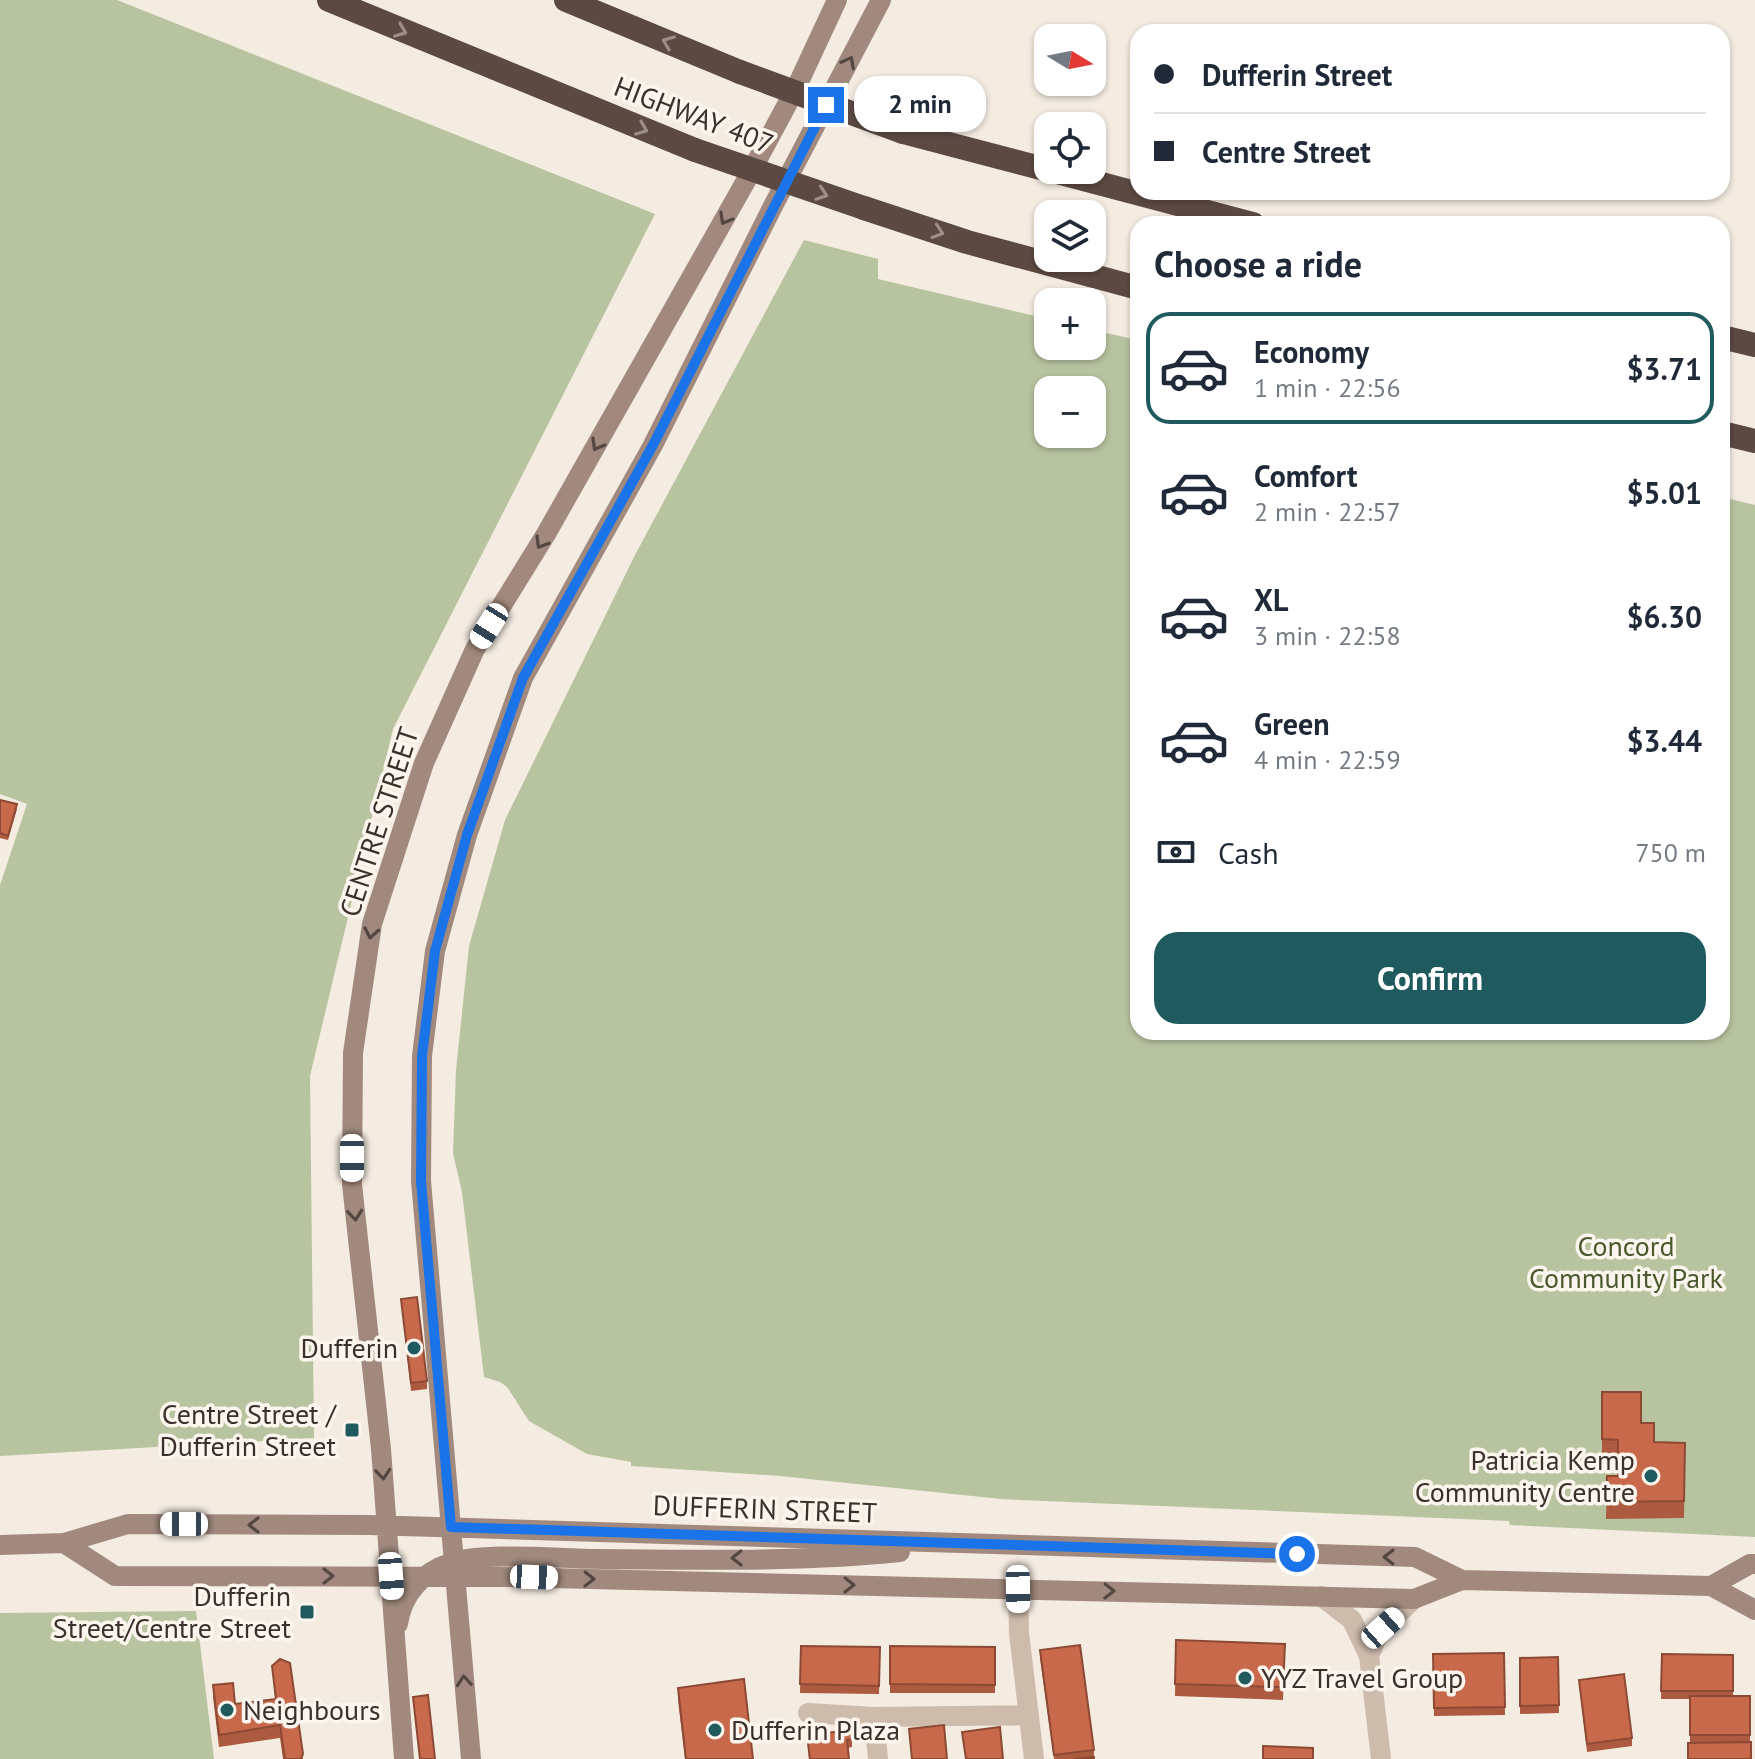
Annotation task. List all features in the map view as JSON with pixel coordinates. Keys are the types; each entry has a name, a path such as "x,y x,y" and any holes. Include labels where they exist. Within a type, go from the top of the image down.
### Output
{"highway":[{"name":"HIGHWAY 407","path":"329,0 695,150 967,242 1130,286"},
{"name":"HIGHWAY 407","path":"566,0 740,72 903,132 1034,166"},
{"name":"HIGHWAY 407","path":"1102,184 1130,191"},
{"name":"HIGHWAY 407","path":"1162,200 1223,216"},
{"path":"1730,339 1755,345"},
{"path":"1730,435 1755,441"}],"main road":[{"name":"CENTRE STREET","path":"404,1759 388,1526 352,1184 353,1053 372,924 424,763 475,649 546,534 747,179 797,86 837,0"},
{"path":"471,1759 421,1181 422,1056 435,951 467,835 523,678 653,445 881,0"},
{"name":"DUFFERIN STREET","path":"0,1545 64,1543 128,1524 451,1527 1415,1557 1462,1580"},
{"name":"DUFFERIN STREET","path":"64,1543 115,1576 425,1576 455,1569 1414,1599 1462,1580 1711,1586 1755,1610"},
{"path":"455,1569 512,1558 655,1560 865,1556 982,1544"},
{"path":"1711,1586 1755,1564"},
{"path":"395,1644 399,1615 410,1592 425,1576"}],"street":[{"path":"1018,1589 1019,1633 1034,1759"},
{"path":"1321,1596 1352,1620 1369,1656 1381,1759"},
{"path":"1369,1656 1380,1630 1414,1599"},
{"path":"808,1713 874,1717 1029,1715"},
{"path":"874,1717 878,1759"}],"green space":[{"path":"0,0 117,0 655,214 393,729 310,1076 314,1438 0,1456 0,885 27,804 0,794"},
{"name":"Concord Community Park","path":"804,240 878,259 878,279 1034,316 1034,360 1106,360 1106,333 1130,338 1130,1040 1730,1040 1730,499 1755,505 1755,1537 1510,1525 1509,1521 1001,1499 780,1476 631,1466 631,1462 587,1454 529,1421 507,1387 484,1377 462,1192 453,1153 456,1070 469,946 505,820 635,555"},
{"path":"196,1611 214,1759 0,1759 0,1613"}],"building":[{"path":"0,800 17,804 8,836 0,833"},
{"name":"Dufferin","path":"417,1297 427,1381 411,1383 401,1299"},
{"name":"Patricia Kemp Community Centre","path":"1602,1392 1641,1392 1641,1423 1654,1423 1654,1442 1685,1443 1684,1501 1606,1502 1607,1476 1618,1476 1618,1440 1602,1439"},
{"path":"1176,1640 1285,1644 1283,1687 1175,1684"},
{"path":"1080,1645 1094,1750 1054,1755 1040,1650"},
{"path":"801,1646 880,1647 879,1686 800,1684"},
{"path":"890,1646 995,1647 995,1685 890,1684"},
{"path":"1504,1653 1505,1707 1434,1708 1433,1654"},
{"path":"1662,1654 1733,1655 1733,1691 1661,1691"},
{"path":"1558,1657 1559,1705 1520,1706 1520,1658"},
{"path":"280,1659 290,1663 303,1754 301,1759 285,1759 280,1725 219,1735 213,1685 233,1683 235,1704 276,1699 272,1666"},
{"path":"1624,1674 1632,1738 1587,1744 1579,1680"},
{"name":"Dufferin Plaza","path":"744,1679 753,1759 686,1759 678,1688"},
{"path":"428,1695 435,1759 420,1759 413,1697"},
{"path":"1690,1696 1750,1696 1750,1735 1690,1735"},
{"path":"944,1725 947,1759 912,1759 909,1729"},
{"path":"1000,1727 1003,1759 966,1759 962,1732"},
{"path":"852,1730 852,1739 847,1740 849,1759 810,1759 807,1735"},
{"path":"1751,1742 1751,1759 1688,1759 1688,1743"},
{"path":"1263,1746 1313,1748 1313,1759 1263,1759"}],"place":[{"name":"Dufferin","path":"414,1348"},
{"name":"Centre Street / Dufferin Street","path":"352,1430"},
{"name":"Patricia Kemp Community Centre","path":"1651,1476"},
{"name":"Dufferin Street/Centre Street","path":"307,1612"},
{"name":"YYZ Travel Group","path":"1245,1678"},
{"name":"Neighbours","path":"227,1710"},
{"name":"Dufferin Plaza","path":"715,1730"}],"route":[{"path":"826,105 653,445 523,678 467,835 435,951 422,1056 421,1181 451,1527 1297,1554"}]}
